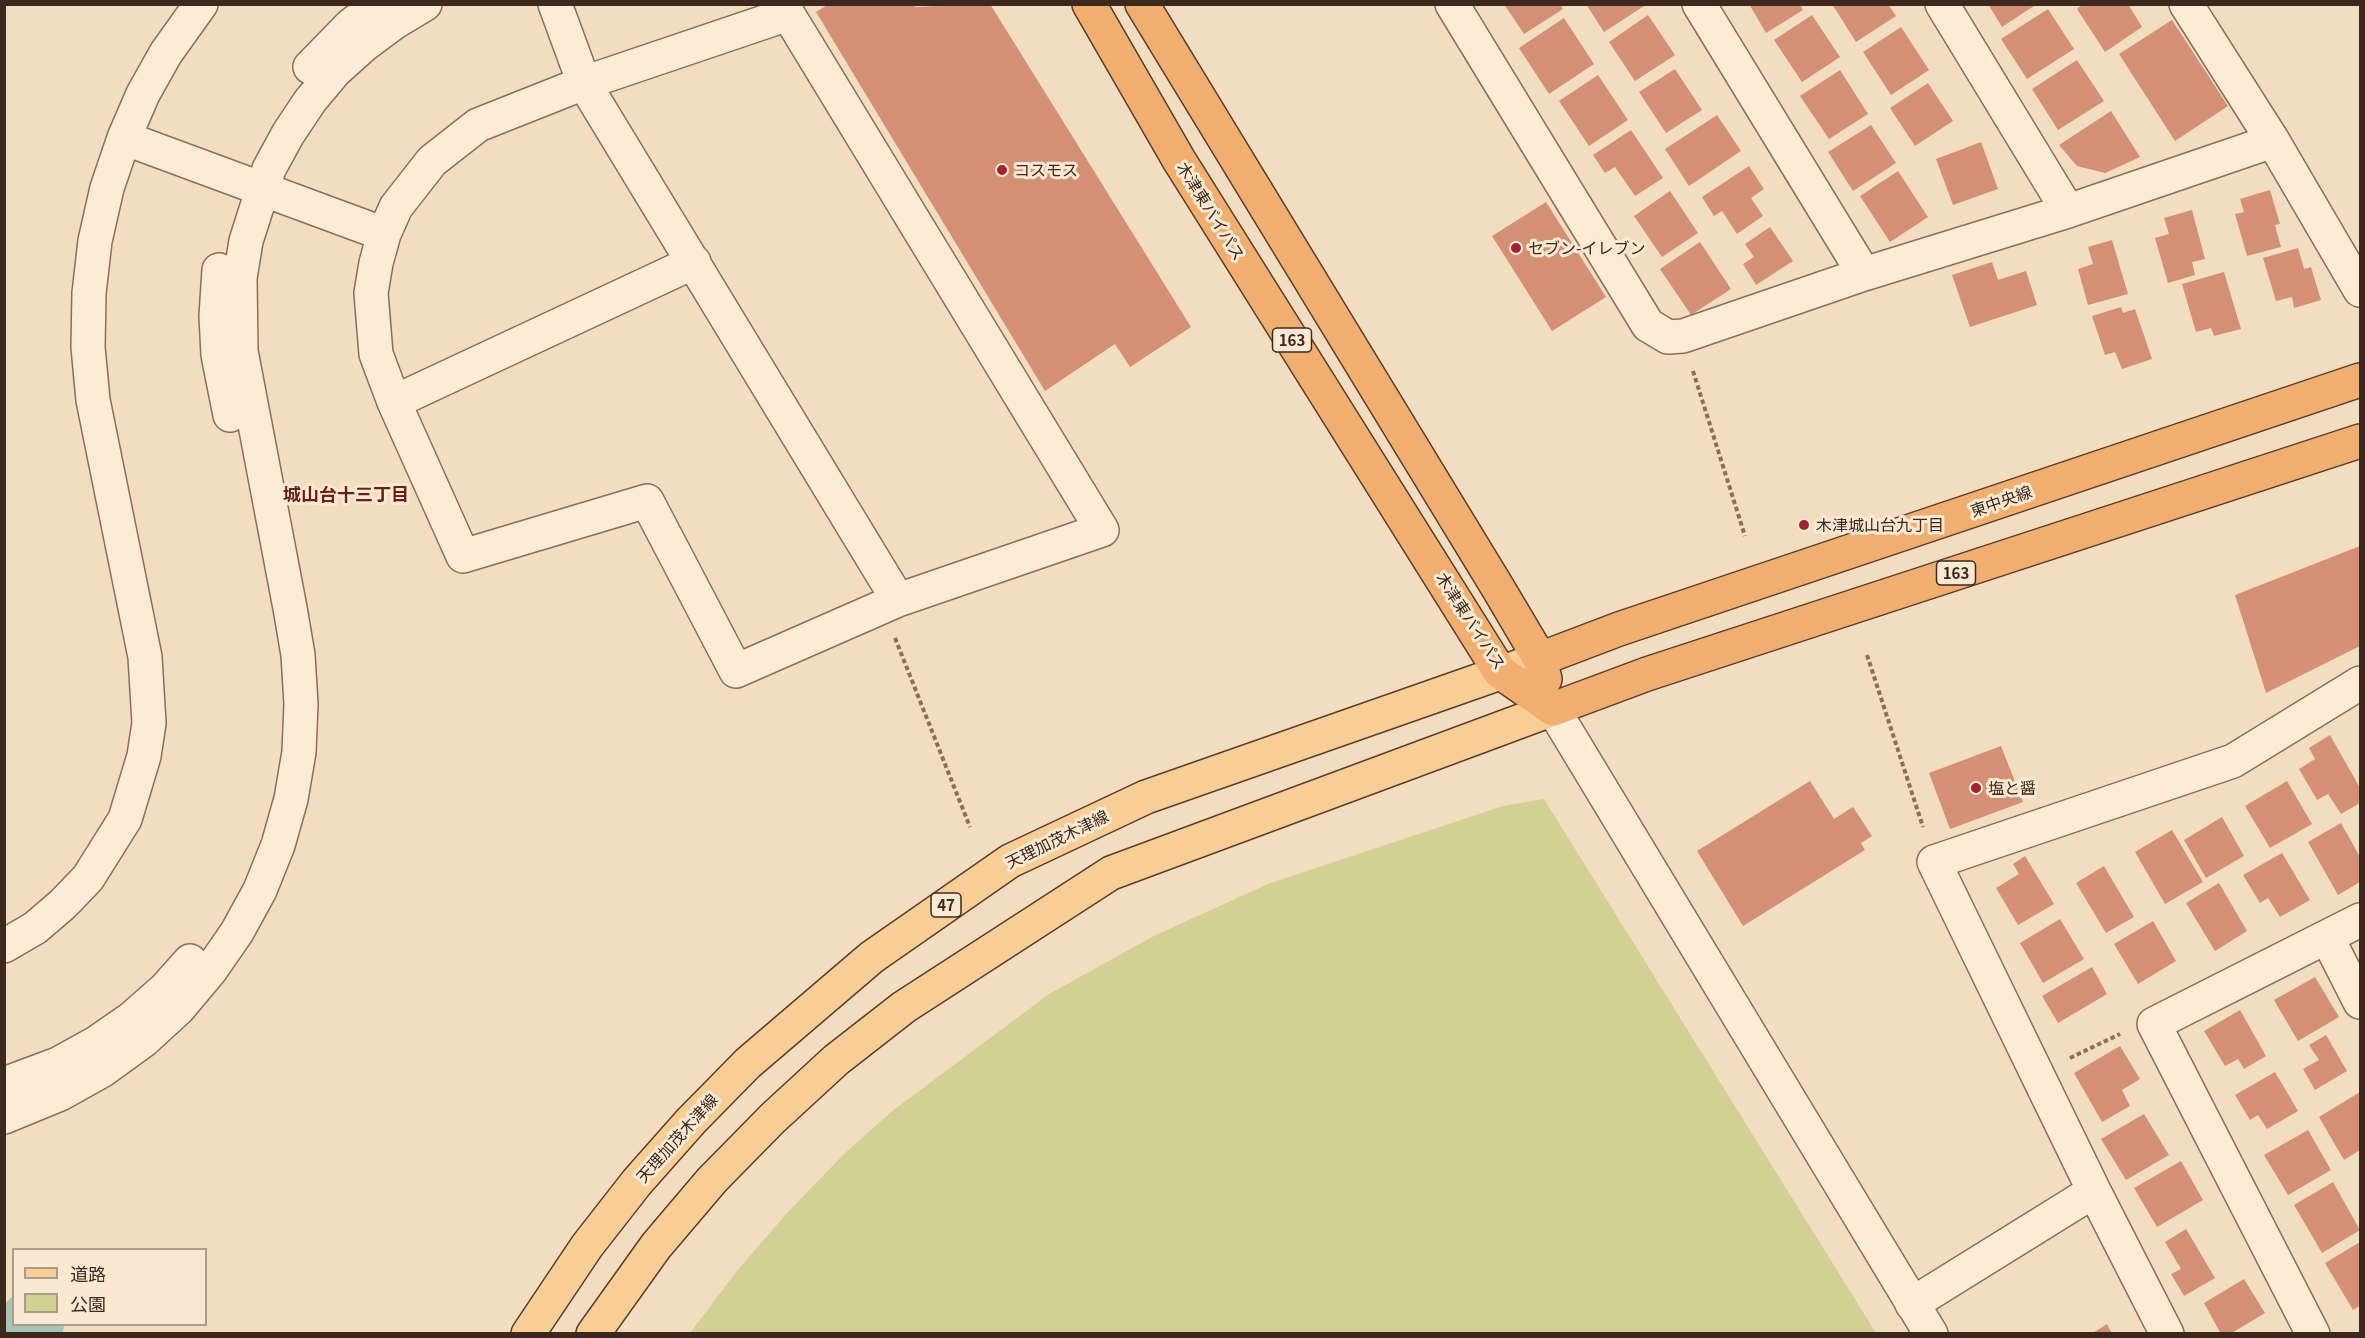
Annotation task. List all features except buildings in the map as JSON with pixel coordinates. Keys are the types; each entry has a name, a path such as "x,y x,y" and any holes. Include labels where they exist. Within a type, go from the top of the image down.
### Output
{"highway":[{"name":"木津東バイパス","path":"1089,4 1179,159 1500,672 1553,710"},
{"name":"163","path":"1142,4 1540,659 1553,710 1647,674 2361,441"},
{"name":"東中央線","path":"1540,659 1619,629 2361,380"}],"main road":[{"name":"天理加茂木津線","path":"528,1334 587,1246 637,1182 691,1121 748,1063 872,957 1010,861 1146,797 1540,659"},
{"path":"593,1334 656,1246 712,1180 772,1118 836,1060 904,1007 1111,873 1553,710"}],"street":[{"path":"4,1117 60,1094 103,1070 143,1041 179,1008 210,971 237,932 260,890 286,818 298,752 301,704 298,655 241,351 239,314 252,185 270,120 294,85 342,33 378,4"},
{"path":"4,1084 58,1064 96,1043 132,1018 165,989 195,956 222,919 244,879 257,848 273,793 282,737 283,703 280,658 217,345 218,276 224,237 252,185 310,101 335,71 364,45 425,4"},
{"path":"555,4 584,83 694,262 890,603"},
{"path":"1452,4 1648,325 1668,338 1683,336 1864,274 2068,211 2273,141"},
{"path":"1699,4 1864,274"},
{"path":"1942,4 2068,211"},
{"path":"2186,4 2273,141 2361,290"},
{"path":"4,946 35,928 88,878 124,819 144,756 149,723 145,657 93,400 88,347 89,293 95,241 106,188 124,138 155,74 192,8"},
{"path":"788,14 1102,530 890,603 736,670 647,501 463,556 394,402 376,354 371,293 384,234 396,207 432,161 478,125 505,112 584,83 788,14"},
{"path":"124,138 384,234"},
{"path":"394,402 694,262"},
{"path":"2167,1334 2094,1191 1934,862 2233,761 2361,683"},
{"path":"1553,710 1931,1334"},
{"path":"2313,1334 2154,1024 2361,920"},
{"path":"2327,937 2361,1002"},
{"path":"1912,1304 2094,1191"}],"path":[{"path":"1683,336 1744,536"},
{"path":"890,603 969,827"},
{"path":"1867,655 1934,862"},
{"path":"2037,1074 2136,1026 2154,1024"}],"green space":[{"path":"1544,799 1876,1333 690,1333 736,1272 788,1212 844,1154 891,1112 1049,994 1154,936 1268,884 1503,806"}],"waterway":[{"path":"21,1334 29,1326"}],"place":[{"name":"コスモス","path":"1002,170"},
{"name":"セブン-イレブン","path":"1516,248"},
{"name":"木津城山台九丁目","path":"1804,525"},
{"name":"塩と醤","path":"1976,788"}],"district":[{"name":"城山台十三丁目","path":"346,494"}]}
